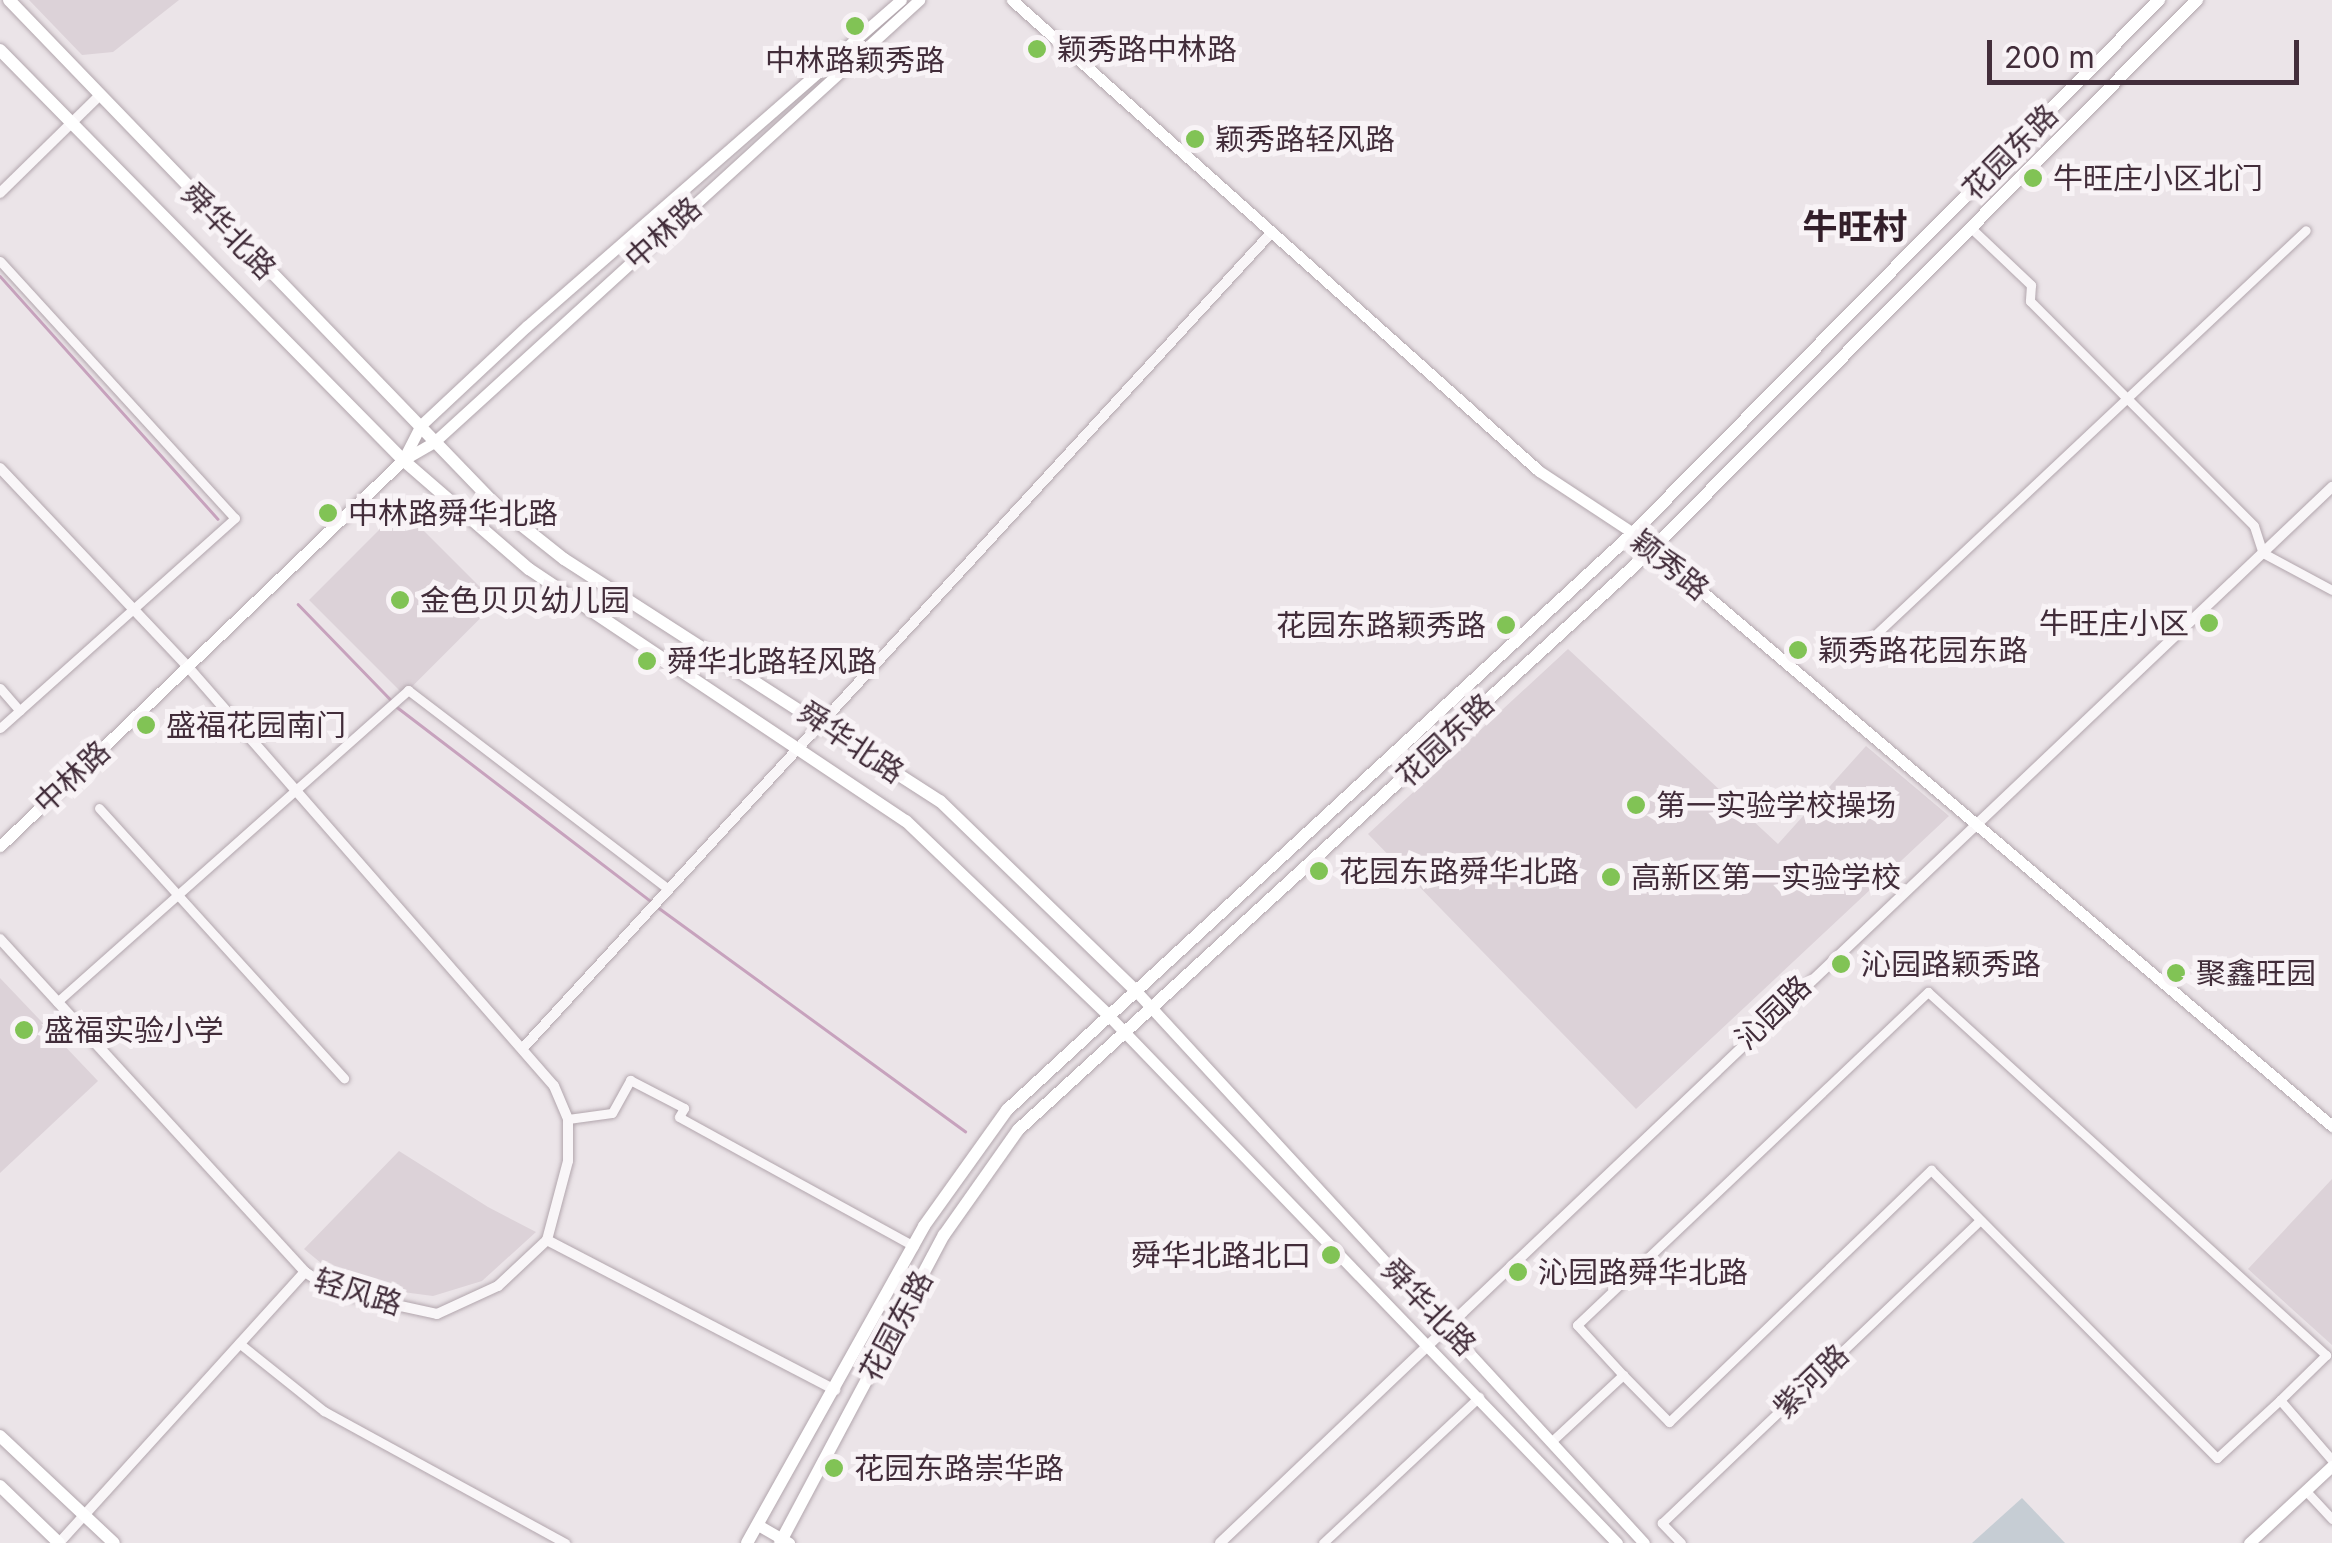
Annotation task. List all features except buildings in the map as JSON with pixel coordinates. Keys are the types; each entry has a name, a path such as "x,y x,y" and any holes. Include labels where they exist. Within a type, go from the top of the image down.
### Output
{"main road":[{"name":"舜华北路","path":"9,0 420,426 433,444 564,558 819,719 940,801 1136,991 1449,1325 1644,1543"},
{"name":"中林路","path":"404,460 420,426 901,0"},
{"name":"中林路","path":"0,846 404,460 433,444 919,0"},
{"name":"颖秀路","path":"1012,0 1539,470 1652,549 2332,1126"},
{"name":"花园东路","path":"749,1542 914,1246 1007,1110 1633,534 2160,0"},
{"name":"花园东路","path":"784,1541 993,1161 1652,549 2196,0"},
{"name":"舜华北路","path":"0,50 404,460 529,568 800,746 994,896 1617,1543"},
{"path":"0,1436 114,1543"},
{"path":"2249,1543 2332,1463"},
{"path":"0,1486 59,1543"},
{"path":"758,1525 784,1541"}],"street":[{"path":"0,192 100,95"},
{"path":"1970,228 2127,398 2254,526 2263,553 2332,590"},
{"path":"1859,650 2306,230"},
{"path":"523,1048 800,746 819,719 1272,232"},
{"path":"0,261 235,518 0,728"},
{"path":"0,468 188,667 523,1048 568,1119 568,1161 547,1240 835,1390"},
{"name":"沁园路","path":"1220,1543 1974,822 2332,487"},
{"path":"0,688 20,710"},
{"path":"58,1002 408,690 668,890"},
{"path":"98,808 344,1078"},
{"path":"0,940 305,1272"},
{"path":"1928,992 2326,1355 2217,1458 1931,1170 1669,1422 1623,1375 1577,1325 1928,992"},
{"path":"568,1119 612,1113 630,1080 684,1108 679,1116 914,1246"},
{"name":"紫河路","path":"1681,1543 1662,1523 1980,1220"},
{"name":"轻风路","path":"59,1543 305,1272 336,1292 437,1314 498,1286 547,1240"},
{"path":"239,1342 324,1412 565,1543"},
{"path":"1553,1440 1623,1375"},
{"path":"1324,1543 1479,1397"},
{"path":"2280,1400 2332,1463"},
{"path":"2305,1490 2332,1519"}],"shaded area":[{"path":"29,0 179,0 113,52 82,55"},
{"name":"金色贝贝幼儿园","path":"401,508 496,603 404,695 309,600"},
{"name":"高新区第一实验学校","path":"1568,649 1778,844 1866,746 1949,816 1636,1109 1368,834"},
{"name":"盛福实验小学","path":"0,978 98,1081 0,1173"},
{"path":"399,1151 536,1232 482,1281 433,1296 365,1287 332,1272 304,1249"},
{"path":"2332,1179 2332,1345 2248,1269"},
{"path":"2022,1498 2065,1543 1972,1543"}],"waterway":[{"path":"0,276 218,519"},
{"path":"298,604 392,701"},
{"path":"397,707 653,903"},
{"path":"659,908 965,1131"}],"place":[{"name":"中林路颖秀路","path":"855,26"},
{"name":"颖秀路中林路","path":"1037,49"},
{"name":"颖秀路轻风路","path":"1195,139"},
{"name":"牛旺庄小区北门","path":"2033,178"},
{"name":"中林路舜华北路","path":"328,513"},
{"name":"金色贝贝幼儿园","path":"400,600"},
{"name":"牛旺庄小区","path":"2209,623"},
{"name":"花园东路颖秀路","path":"1506,625"},
{"name":"颖秀路花园东路","path":"1798,650"},
{"name":"舜华北路轻风路","path":"647,661"},
{"name":"盛福花园南门","path":"146,725"},
{"name":"第一实验学校操场","path":"1636,805"},
{"name":"花园东路舜华北路","path":"1319,871"},
{"name":"高新区第一实验学校","path":"1611,877"},
{"name":"沁园路颖秀路","path":"1841,964"},
{"name":"聚鑫旺园","path":"2176,973"},
{"name":"盛福实验小学","path":"24,1030"},
{"name":"舜华北路北口","path":"1331,1255"},
{"name":"沁园路舜华北路","path":"1518,1272"},
{"name":"花园东路崇华路","path":"834,1468"}],"district":[{"name":"牛旺村","path":"1855,226"}]}
